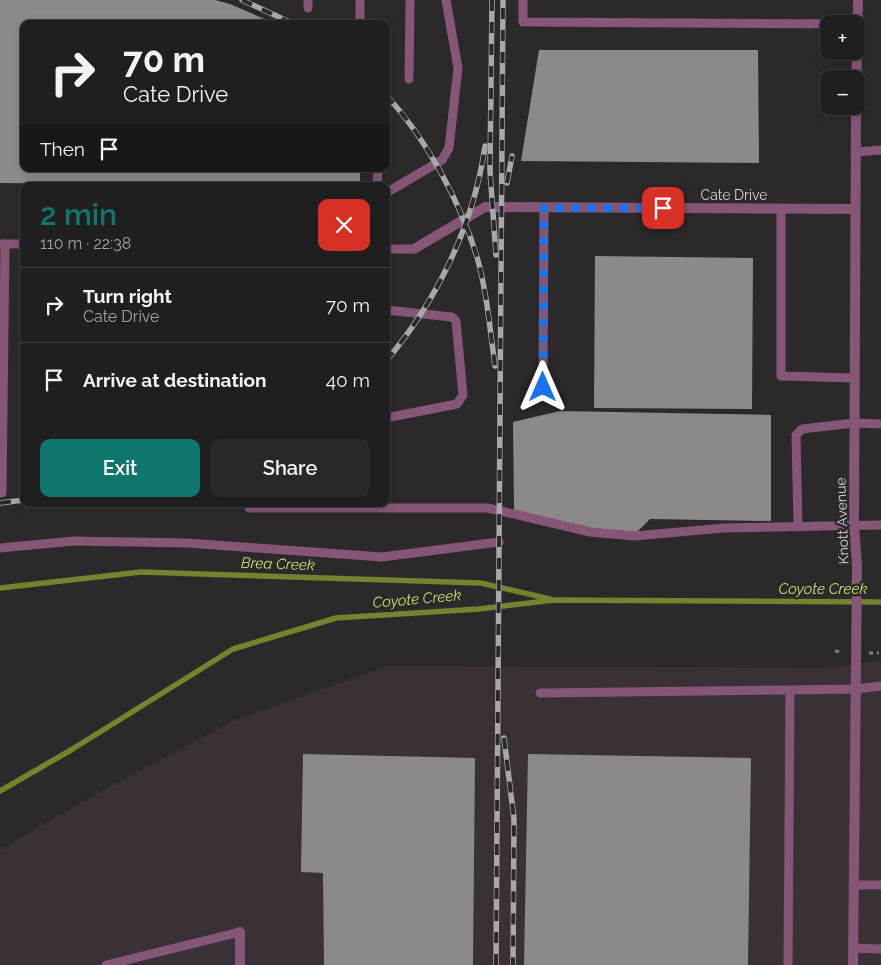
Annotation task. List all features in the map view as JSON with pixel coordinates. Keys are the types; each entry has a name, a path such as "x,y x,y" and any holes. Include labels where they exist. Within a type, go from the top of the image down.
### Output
{"street":[{"path":"857,15 858,0"},
{"name":"Knott Avenue","path":"853,965 857,639 857,566 854,526 856,115"},
{"name":"Cate Drive","path":"414,250 485,207 855,209"},
{"path":"240,932 240,965"}],"lane":[{"path":"360,0 360,20"},
{"path":"409,79 410,0"},
{"path":"390,192 442,160 449,148 458,68 446,0"},
{"path":"523,0 523,22 820,24"},
{"path":"856,152 881,150"},
{"path":"543,387 544,208"},
{"path":"781,208 781,376 854,378"},
{"path":"2,493 3,244 20,244"},
{"path":"390,249 414,250"},
{"path":"390,310 452,317 456,322 463,395 457,404 390,417"},
{"path":"798,526 796,435 802,429 854,423 881,424"},
{"path":"249,508 488,508 590,532 634,536 724,528 881,525"},
{"path":"0,548 74,541 187,543 382,557 500,542"},
{"path":"540,693 856,689 881,686"},
{"path":"788,965 790,690"},
{"path":"853,885 881,885"},
{"path":"106,965 240,932"},
{"path":"853,948 881,949"}],"shaded area":[{"path":"881,660 881,965 0,965 0,850 87,799 235,720 388,666 827,668"}],"building":[{"path":"0,0 215,0 230,4 267,20 20,20 20,172 360,172 360,182 0,183"},
{"path":"539,50 758,50 759,163 521,161"},
{"path":"595,256 753,258 752,409 594,408"},
{"path":"560,411 771,415 771,521 650,519 637,532 592,528 514,510 513,422"},
{"path":"303,754 475,758 473,965 324,965 323,873 301,872"},
{"path":"528,754 751,758 748,965 524,965"}],"waterway":[{"name":"Brea Creek","path":"0,588 141,572 481,583 550,599"},
{"name":"Coyote Creek","path":"0,791 71,750 233,649 336,618 479,609 554,600 881,602"}],"railway":[{"path":"242,0 285,20"},
{"path":"492,0 490,171 496,255"},
{"path":"496,965 503,0"},
{"path":"390,100 428,150 451,192 470,236 483,284 495,366"},
{"path":"390,356 421,313 437,287 450,260 472,204 485,146"},
{"path":"507,183 512,156"},
{"path":"0,503 20,500"},
{"path":"504,738 514,819 513,965"}],"route":[{"path":"543,387 544,208 663,208"}]}
